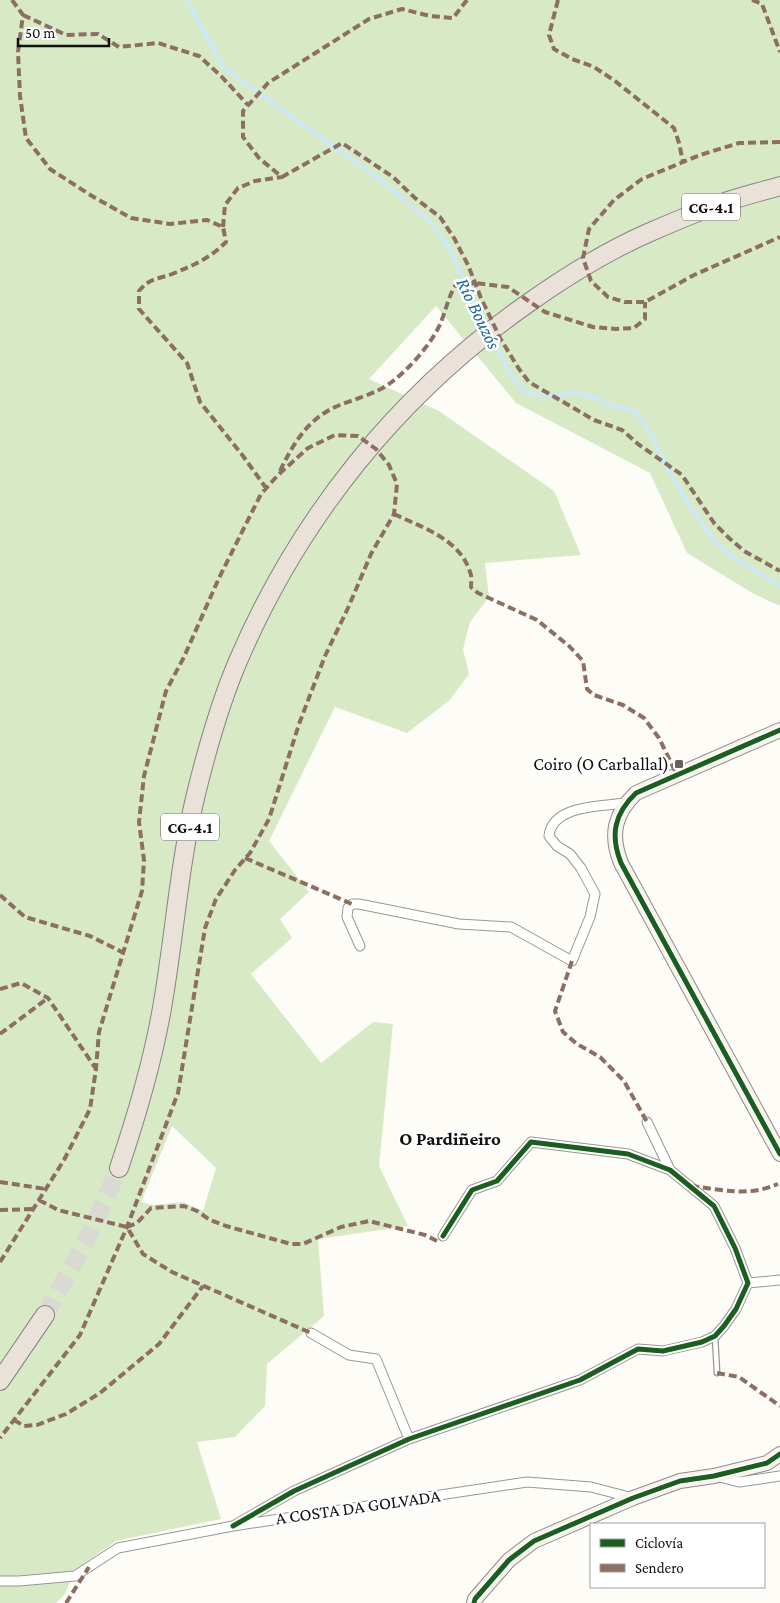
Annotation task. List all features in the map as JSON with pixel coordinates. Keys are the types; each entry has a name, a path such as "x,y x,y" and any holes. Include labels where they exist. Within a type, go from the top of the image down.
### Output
{"highway":[{"name":"CG-4.1","path":"119,1168 138,1113 164,998 177,902 195,798 214,730 238,662 276,582 323,506 379,435 419,394 490,331 570,274 645,234 720,204 780,186"},
{"path":"0,1382 45,1315"}],"street":[{"path":"780,730 636,793 626,803 616,826 615,838 616,851 622,863 780,1154"},
{"path":"360,946 347,917 348,908 352,904 460,924 511,927 572,961 590,917 594,894 581,868 570,854 557,846 549,836 550,827 558,818 572,810 626,803"},
{"path":"647,1122 670,1170"},
{"path":"233,1526 294,1491 409,1439 580,1380 638,1349 663,1350 702,1342 715,1336 736,1309 748,1283 736,1248 714,1206 670,1170 628,1154 530,1142 497,1181 472,1190 443,1236"},
{"path":"748,1283 780,1280"},
{"path":"311,1334 349,1356 376,1359 409,1439"},
{"path":"474,1603 475,1599 509,1560 534,1541 633,1498 680,1481 714,1476 767,1463 780,1454"},
{"path":"714,1476 738,1482 780,1476"},
{"name":"A COSTA DA GOLVADA","path":"0,1581 76,1576 118,1548 233,1526 527,1482 591,1487 633,1498"}],"lane":[{"path":"715,1336 717,1373"}],"green space":[{"path":"0,0 780,0 780,606 754,594 687,553 650,473 516,403 436,306 369,379 439,411 554,491 581,555 485,563 489,597 470,622 463,649 469,674 450,700 407,733 335,707 269,841 309,892 280,919 292,938 251,974 321,1063 373,1022 393,1024 379,1166 408,1226 318,1239 324,1316 267,1364 265,1406 235,1437 197,1442 221,1519 116,1541 75,1570 65,1594 56,1603 0,1603","holes":["172,1126 216,1168 203,1211 183,1202 153,1205 141,1202"]}],"waterway":[{"name":"Río Bouzós","path":"187,0 224,68 382,181 428,220 447,244 485,329"},
{"name":"Río Bouzós","path":"490,337 510,374 527,394 557,396 575,392 600,399 606,404 634,411 652,436 665,464 689,505 715,542 732,557 780,585"}],"tunnel":[{"path":"45,1315 91,1231 119,1168"}],"marked path":[{"path":"12,0 23,15 18,52 20,96 26,138 50,169 131,218 170,224 207,220 223,227 226,242 213,253 194,264 143,286 139,291 139,309 187,363 200,402 266,488"},
{"path":"467,0 453,18 430,16 402,9 369,19 268,83 243,111 243,137 259,158 282,177 342,143 393,177 415,198 440,217 454,238 500,338 529,382 594,420 622,430 638,444 682,475 714,523 729,538 744,551 780,571"},
{"path":"558,0 549,35 554,49 572,59 594,67 615,81 674,128 683,162"},
{"path":"752,0 762,4 780,52"},
{"path":"23,15 66,35 98,34 119,47 158,43 199,56 248,105"},
{"path":"780,142 739,143 700,155 642,179 614,200 589,229 583,258 591,281 608,297 625,302 645,302 694,275 780,237"},
{"path":"223,227 225,205 238,188 255,181 282,177"},
{"path":"280,471 297,441 320,416 340,405 381,389 400,376 414,362 437,330 455,286 475,283 508,287 545,312 593,327 616,329 634,328 645,319 645,302"},
{"path":"0,1262 64,1160 90,1109 99,1032 142,891 144,860 139,822 144,776 166,691 261,494 278,475 308,448 335,435 358,436 376,449 389,465 397,484 394,514 371,554 325,656 299,724 269,819 250,853 235,870 216,899 205,928 178,1093 127,1227 80,1335 0,1438"},
{"path":"394,514 427,529 458,551 471,574 471,587 478,593 537,620 569,646 583,661 587,689 594,695 623,705 644,718 659,738 677,775"},
{"path":"245,858 352,904"},
{"path":"0,895 25,917 90,936 122,952"},
{"path":"572,961 555,1011 563,1032 577,1044 600,1057 624,1081 647,1122"},
{"path":"0,989 21,983 48,998 96,1069"},
{"path":"0,1034 48,998"},
{"path":"0,1182 46,1189"},
{"path":"691,1186 725,1191 746,1191 767,1188 778,1184"},
{"path":"39,1200 58,1210 127,1227 143,1254 172,1272 311,1333"},
{"path":"127,1227 137,1223 151,1208 184,1206 226,1226 291,1244 303,1244 341,1227 369,1221 425,1235 437,1241 443,1236"},
{"path":"0,1210 33,1209"},
{"path":"14,1420 24,1426 37,1425 66,1414 100,1393 159,1344 203,1286"},
{"path":"717,1373 739,1377 780,1406"},
{"path":"66,1603 89,1567"}],"cycle path":[{"path":"780,730 636,793 623,809 616,825 615,834 621,863 780,1154"},
{"path":"233,1526 294,1491 409,1439 580,1380 638,1349 663,1351 702,1342 715,1336 736,1309 748,1283 735,1248 714,1206 670,1170 628,1154 531,1142 497,1181 472,1190 443,1236"},
{"path":"474,1603 475,1599 509,1560 534,1541 633,1498 680,1481 714,1476 767,1463 780,1454"}],"place":[{"name":"Coiro (O Carballal)","path":"679,764"}],"district":[{"name":"O Pardiñeiro","path":"450,1138"}]}
